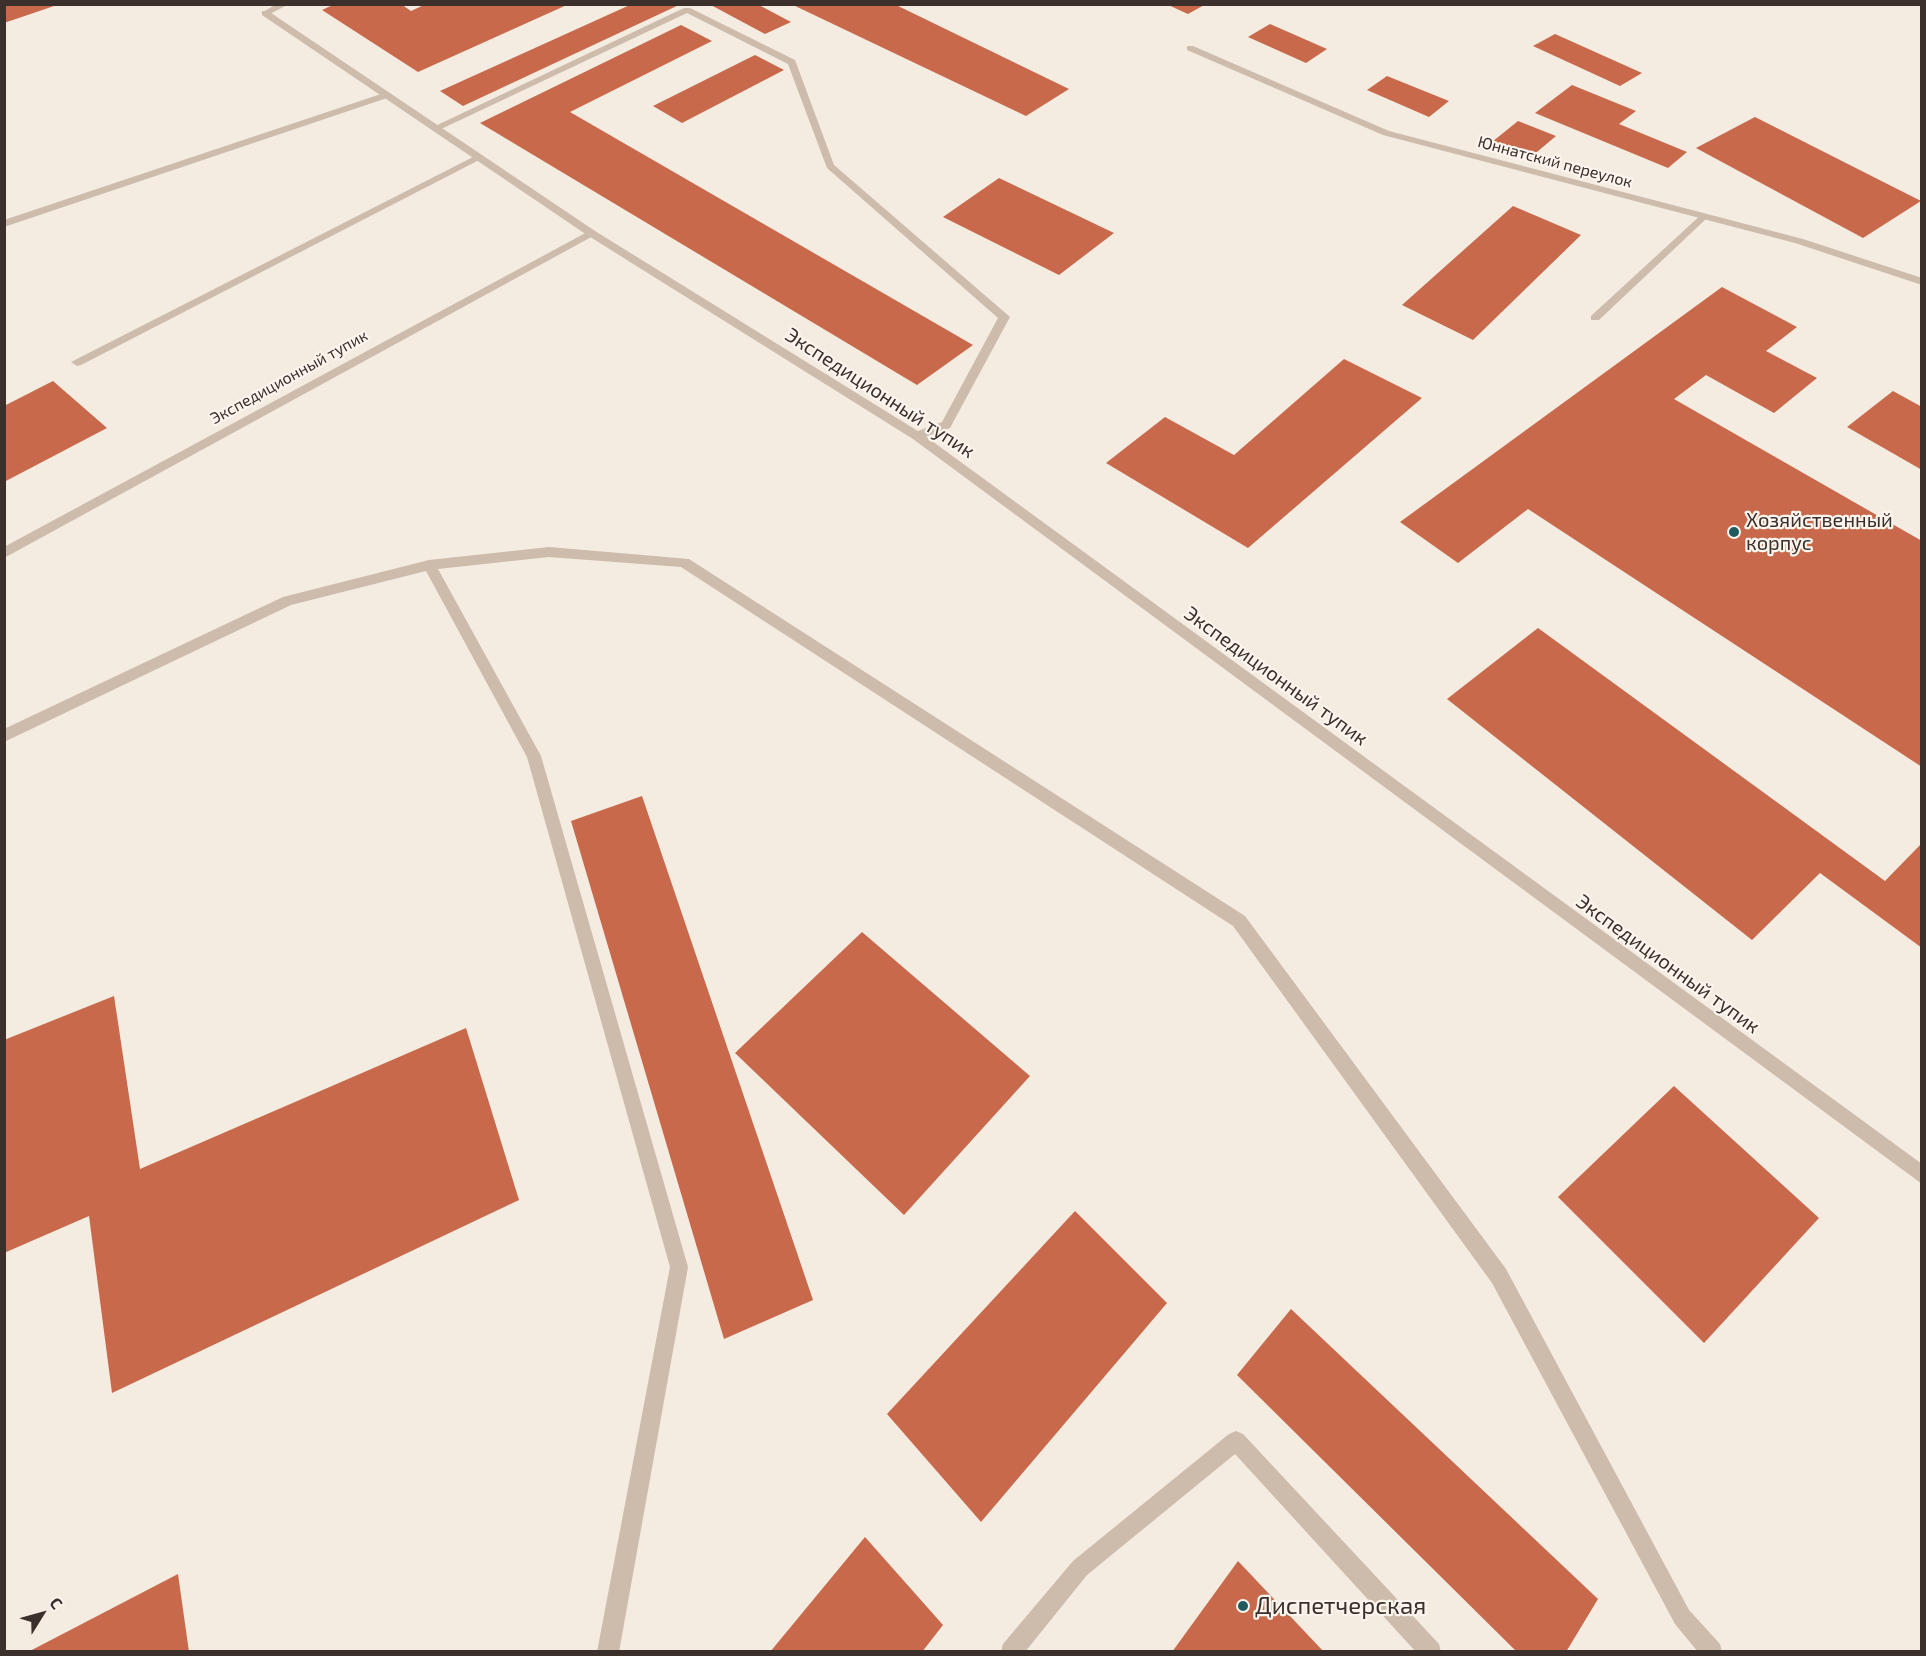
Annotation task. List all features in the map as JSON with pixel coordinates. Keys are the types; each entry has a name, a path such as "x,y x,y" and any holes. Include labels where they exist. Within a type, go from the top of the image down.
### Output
{"street":[{"name":"Экспедиционный тупик","path":"285,4 266,12 591,233 917,436 1922,1175"},
{"path":"436,128 687,10 792,62 830,166 1004,317 946,425 917,436"},
{"name":"Юннатский переулок","path":"1190,48 1386,133 1799,241 1922,282"},
{"path":"4,224 387,95"},
{"path":"77,362 480,157"},
{"path":"1595,318 1703,216"},
{"name":"Экспедиционный тупик","path":"4,553 591,233"},
{"path":"4,736 288,601 429,565 549,552 684,562 1239,921 1499,1276 1682,1617 1712,1652"},
{"path":"429,565 534,756 679,1267 608,1652"},
{"path":"1011,1652 1080,1568 1236,1441 1431,1652"}],"building":[{"path":"4,4 57,4 57,5 4,23"},
{"path":"335,4 401,4 411,11 426,4 569,4 418,72 322,10"},
{"path":"632,4 681,4 463,106 440,91"},
{"path":"709,4 757,4 791,22 765,34"},
{"path":"791,4 894,4 1069,89 1026,116"},
{"path":"1166,4 1206,4 1188,14"},
{"path":"1270,24 1327,49 1306,63 1248,37"},
{"path":"681,25 712,41 570,112 973,345 917,385 480,123"},
{"path":"1555,34 1642,73 1620,86 1533,46"},
{"path":"755,55 784,70 682,123 653,106"},
{"path":"1387,76 1449,101 1429,117 1367,90"},
{"path":"1572,85 1636,111 1619,124 1687,152 1668,168 1535,113"},
{"path":"1755,117 1921,201 1863,238 1696,148"},
{"path":"1518,121 1556,136 1531,157 1492,142"},
{"path":"999,178 1114,233 1059,275 943,217"},
{"path":"1513,206 1581,235 1473,340 1402,305"},
{"name":"Хозяйственный корпус","path":"1722,287 1797,327 1766,351 1817,378 1774,413 1706,375 1674,399 1922,541 1922,767 1528,509 1458,563 1400,522"},
{"path":"1344,359 1422,398 1248,548 1106,463 1165,417 1234,455"},
{"path":"53,381 107,428 4,482 4,406"},
{"path":"1893,391 1922,407 1922,470 1847,427"},
{"path":"1538,628 1885,881 1922,843 1922,948 1820,873 1752,940 1447,699"},
{"path":"642,796 813,1300 724,1339 571,821"},
{"path":"862,932 1030,1076 904,1215 735,1053"},
{"path":"114,996 140,1169 466,1028 519,1200 112,1393 89,1216 4,1253 4,1040"},
{"path":"1674,1086 1819,1218 1704,1343 1558,1197"},
{"path":"1075,1211 1167,1303 981,1522 887,1414"},
{"path":"1291,1309 1598,1599 1566,1652 1517,1652 1237,1375"},
{"path":"865,1537 943,1625 922,1652 770,1652"},
{"name":"Диспетчерская","path":"1238,1561 1324,1652 1172,1652"},
{"path":"178,1574 189,1652 28,1652"}],"place":[{"name":"Хозяйственный корпус","path":"1734,532"},
{"name":"Диспетчерская","path":"1243,1606"}]}
